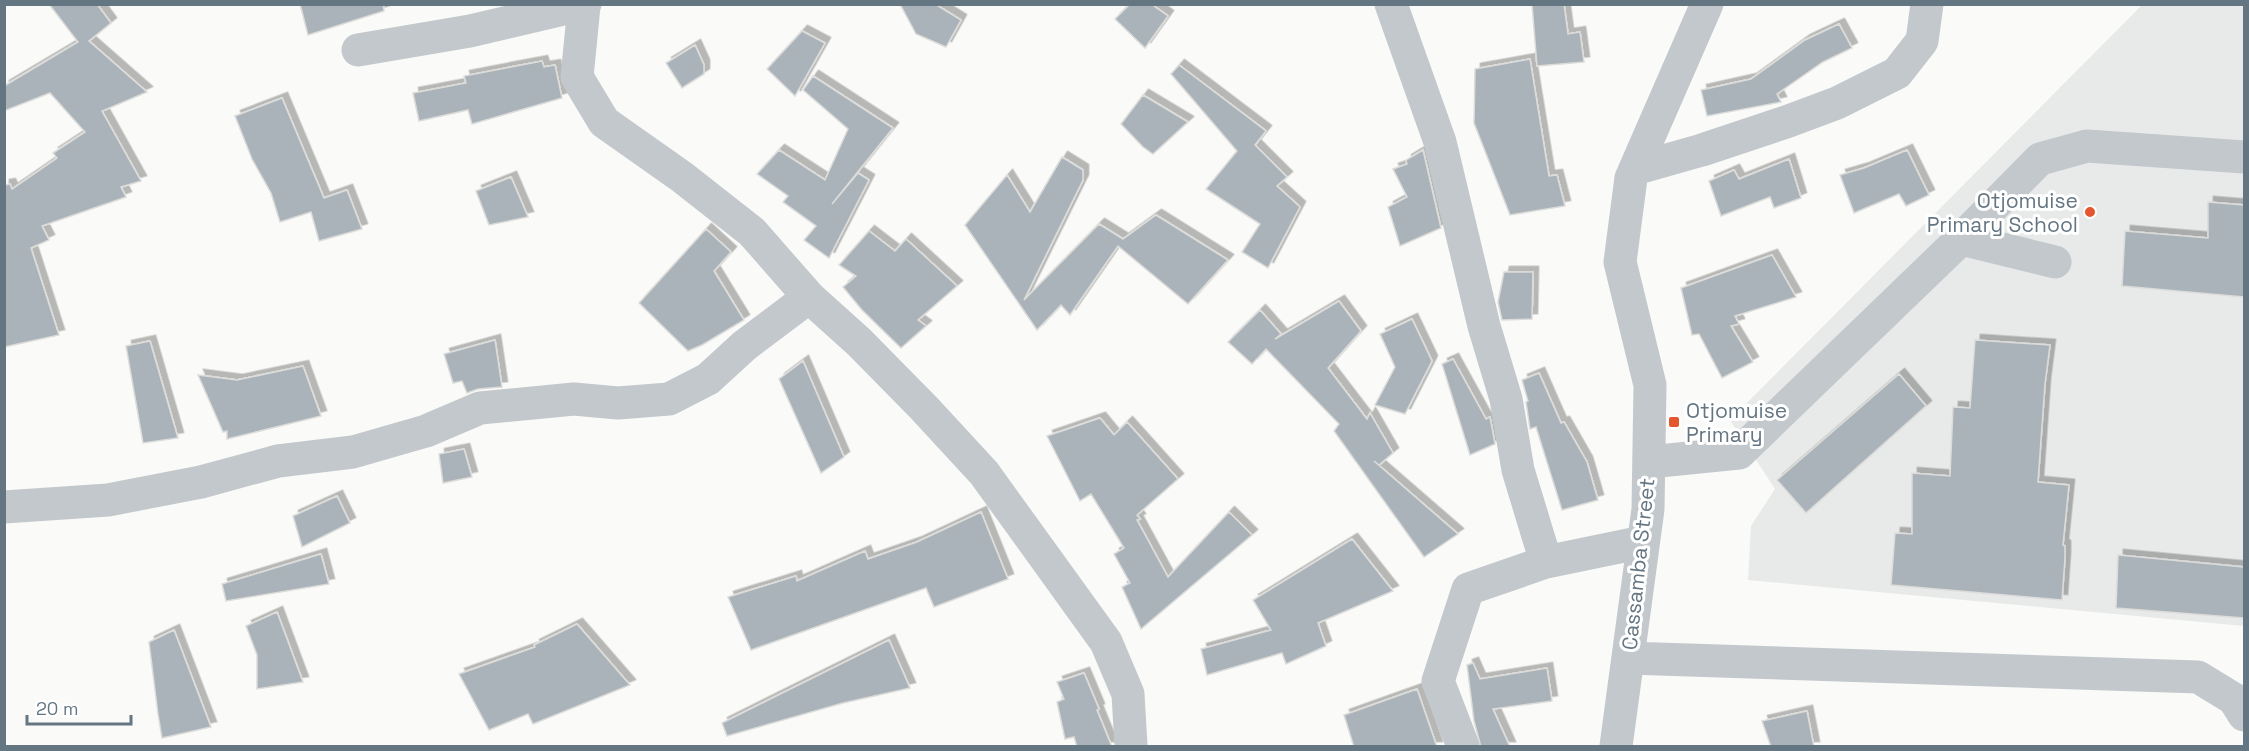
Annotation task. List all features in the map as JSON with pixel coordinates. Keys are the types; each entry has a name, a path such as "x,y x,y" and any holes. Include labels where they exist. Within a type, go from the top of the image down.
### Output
{"street":[{"path":"1391,4 1440,142 1484,326 1506,399 1518,470 1546,562"},
{"name":"Cassamba Street","path":"1616,747 1648,509 1650,385 1620,262 1630,178 1707,4"},
{"path":"1635,169 1786,122 1837,103 1897,73 1922,40 1927,4"},
{"path":"358,50 471,32 585,5 578,77 604,122 682,177 752,232 809,297 875,359 984,473 1106,642 1128,694 1131,747"},
{"path":"1649,462 1739,453 1961,239 2040,159 2087,146 2244,157"},
{"path":"1961,239 2055,262"},
{"path":"4,507 108,500 201,482 278,461 353,452 426,431 480,408 574,399 618,403 669,399 708,380 744,346 809,297"},
{"path":"1463,747 1438,681 1468,589 1546,562 1643,542"},
{"path":"1628,658 2198,677 2234,699 2244,715"}],"shaded area":[{"name":"Otjomuise Primary School","path":"2142,5 2244,5 2244,626 1748,580 1751,526 1775,489 1730,420"}],"building":[{"path":"49,4 97,4 111,23 89,41 147,92 102,111 141,181 121,187 126,197 42,226 49,240 31,248 59,335 4,347 4,185 10,184 12,189 57,158 53,153 85,132 50,93 4,111 4,86 78,42"},
{"path":"300,4 383,4 384,11 308,35"},
{"path":"900,4 935,4 961,20 946,47 916,34"},
{"path":"1130,4 1151,4 1168,16 1145,48 1115,19"},
{"path":"1532,4 1564,4 1568,34 1580,32 1584,62 1537,66"},
{"path":"1839,24 1852,48 1823,62 1777,94 1781,102 1707,116 1701,90 1751,79 1805,40"},
{"path":"802,31 825,43 795,96 767,69"},
{"path":"695,45 704,65 704,74 682,88 666,63"},
{"path":"1530,59 1549,176 1557,175 1565,206 1510,215 1474,123 1475,69"},
{"path":"542,61 544,67 555,65 562,98 472,124 468,110 419,121 413,93 466,83 464,76"},
{"path":"1179,65 1266,131 1255,145 1287,177 1277,186 1300,207 1268,268 1242,252 1260,224 1206,189 1237,151 1171,74"},
{"path":"813,76 893,128 832,204 858,173 869,180 829,258 804,240 816,226 783,202 788,196 757,174 779,150 825,180 848,129 803,90"},
{"path":"1143,95 1188,122 1153,154 1121,124"},
{"path":"282,98 324,198 347,190 362,229 319,241 311,212 280,222 271,193 252,159 235,116"},
{"path":"1423,150 1441,228 1400,246 1388,207 1407,197 1393,169 1407,164 1406,160"},
{"path":"1907,150 1929,195 1906,206 1899,194 1854,213 1840,175 1864,168"},
{"path":"1062,157 1083,170 1083,180 1024,300 1099,224 1123,239 1156,215 1228,260 1188,304 1118,246 1070,315 1061,305 1037,330 965,225 1007,175 1030,212"},
{"path":"1789,159 1801,198 1774,208 1770,197 1721,216 1709,181 1734,170 1739,179"},
{"path":"511,177 528,217 489,225 476,191"},
{"path":"2208,202 2244,205 2244,297 2122,286 2125,231 2208,238"},
{"path":"706,229 731,252 714,271 744,320 688,351 639,303"},
{"path":"869,231 895,251 906,239 957,286 918,320 926,326 901,348 862,310 843,287 856,276 839,265"},
{"path":"1772,255 1796,297 1735,316 1739,324 1731,326 1753,362 1722,378 1699,334 1692,335 1681,288"},
{"path":"1504,272 1533,272 1532,319 1502,320 1498,302"},
{"path":"1339,301 1361,331 1328,368 1367,419 1370,413 1393,453 1379,465 1374,461 1458,534 1424,557 1334,431 1339,424 1266,349 1252,364 1228,342 1260,310 1281,334 1275,339"},
{"path":"1412,319 1432,361 1405,414 1375,405 1395,367 1380,334"},
{"path":"495,340 502,387 478,389 467,393 462,381 453,383 444,354"},
{"path":"1975,340 2050,345 2038,482 2069,485 2063,545 2065,546 2065,558 2062,600 1891,585 1895,533 1912,534 1912,473 1950,476 1953,407 1970,408"},
{"path":"150,341 178,438 143,443 126,346"},
{"path":"1453,359 1486,419 1490,417 1495,444 1470,455 1442,364"},
{"path":"803,361 844,457 821,473 779,379"},
{"path":"303,366 321,416 227,439 227,431 223,432 198,375 237,380"},
{"path":"1539,373 1561,423 1564,422 1587,462 1598,500 1562,510 1536,427 1530,429 1526,402 1528,401 1522,380"},
{"path":"1899,374 1926,406 1806,513 1777,480"},
{"path":"1100,418 1114,435 1127,422 1178,479 1137,515 1140,519 1137,520 1168,577 1229,512 1252,535 1141,629 1122,587 1130,583 1114,554 1124,548 1091,494 1080,501 1047,436"},
{"path":"464,449 472,477 443,483 439,454"},
{"path":"337,496 350,523 302,547 293,516"},
{"path":"981,512 1008,579 934,607 926,588 751,650 728,597 796,576 797,581 865,551 868,559 917,542"},
{"path":"1352,539 1393,591 1318,623 1326,646 1286,664 1282,653 1207,675 1201,649 1271,630 1253,600"},
{"path":"321,554 329,584 226,601 222,584"},
{"path":"2118,555 2244,567 2244,618 2116,608"},
{"path":"277,612 303,682 257,689 257,655 246,626"},
{"path":"577,624 630,685 533,724 528,714 489,730 459,674 535,647 534,645"},
{"path":"174,630 211,727 162,738 149,642"},
{"path":"889,640 910,688 843,703 727,736 722,723"},
{"path":"1473,663 1480,679 1547,668 1552,701 1493,709 1510,747 1481,747 1474,721 1467,665"},
{"path":"1084,673 1112,747 1077,747 1074,737 1065,739 1057,702 1064,699 1057,682"},
{"path":"1417,689 1437,747 1354,747 1344,715"},
{"path":"1807,711 1814,747 1771,747 1762,721"}],"place":[{"name":"Otjomuise Primary School","path":"2090,212"},
{"name":"Otjomuise Primary","path":"1674,422"}]}
